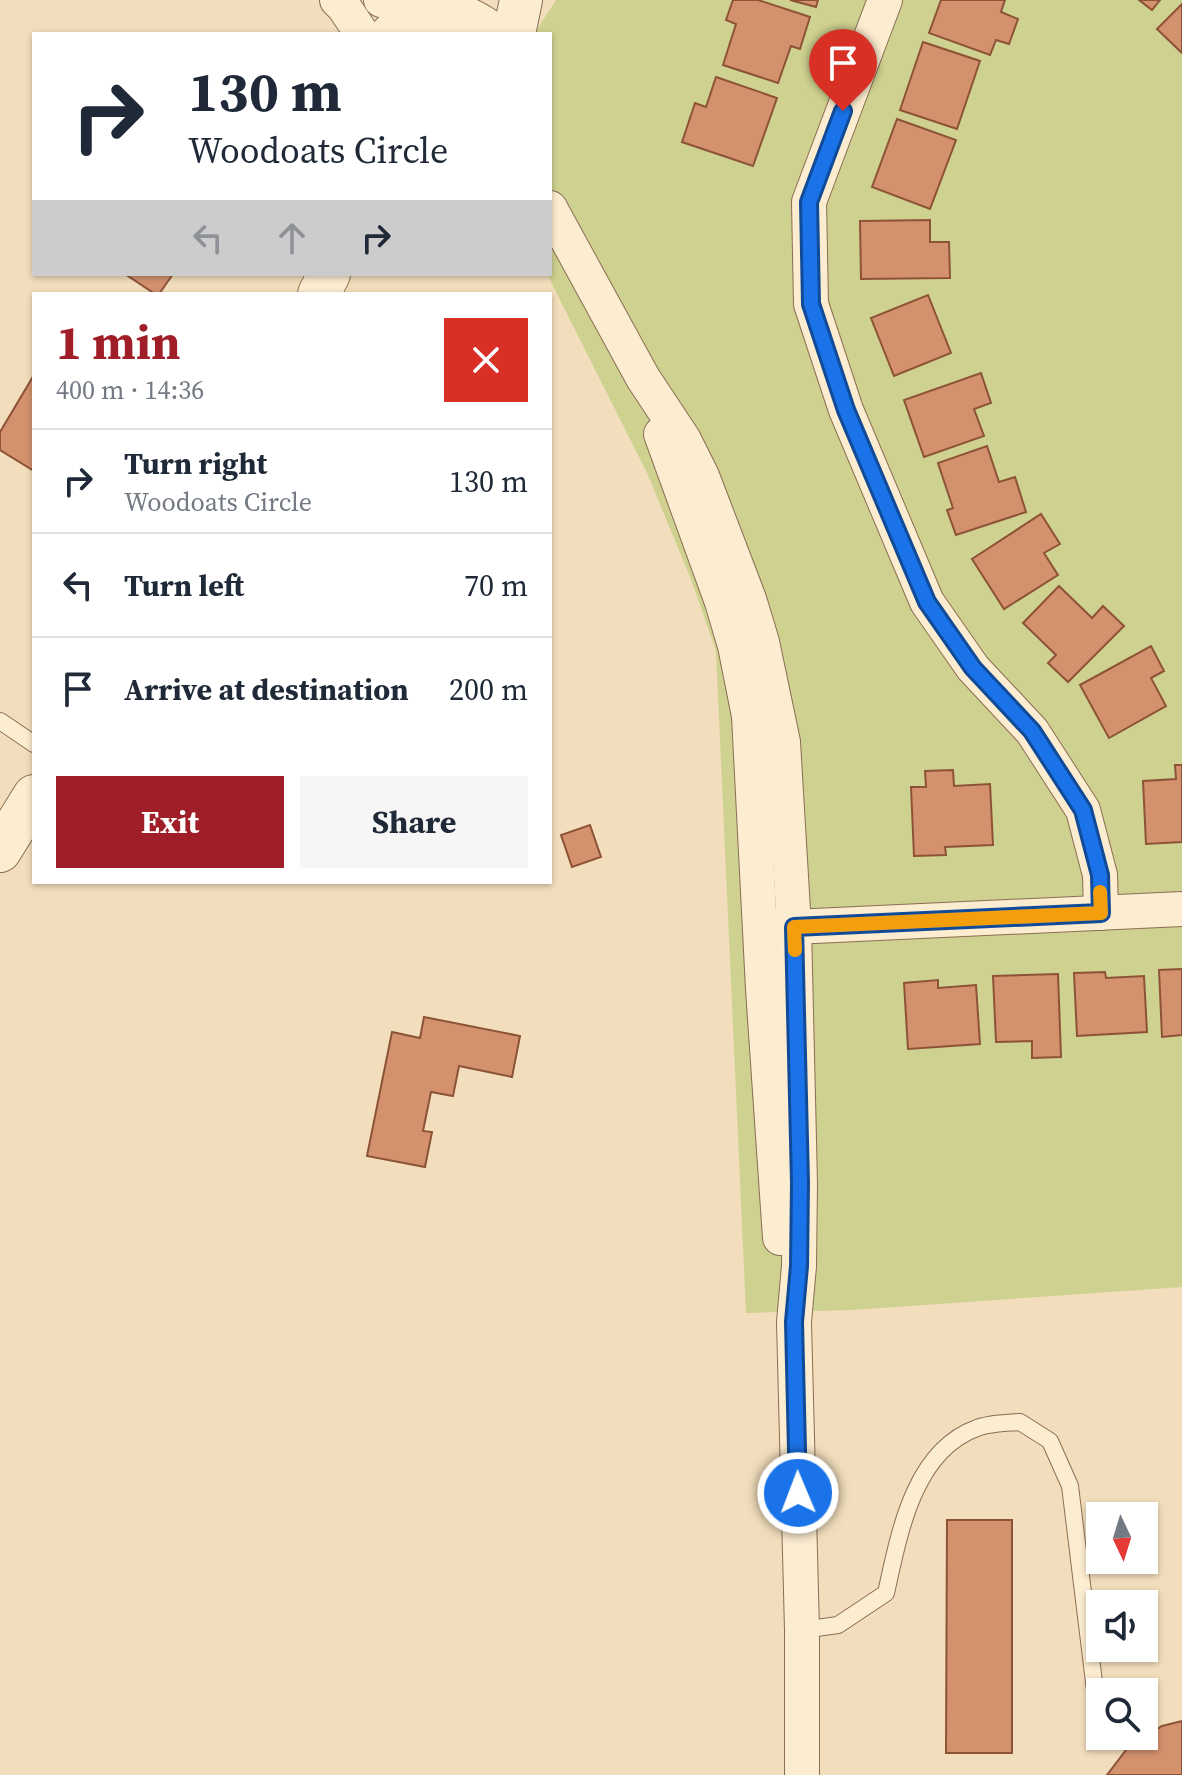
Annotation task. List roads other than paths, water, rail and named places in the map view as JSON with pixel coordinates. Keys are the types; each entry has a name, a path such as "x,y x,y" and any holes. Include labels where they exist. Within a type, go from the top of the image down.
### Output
{"street":[{"path":"337,0 361,32"},
{"path":"381,0 454,9 490,32"},
{"path":"514,32 521,0"},
{"path":"885,0 809,202 811,304 846,410 927,602 973,668 1032,731 1083,810 1100,875 1101,913"},
{"path":"395,32 411,20 454,9"},
{"path":"553,215 643,378 684,440 702,476 734,555 762,642 779,718 786,768 794,927 800,1183 799,1266 794,1322 802,1630 802,1775"},
{"path":"643,378 722,602 745,691 751,741 776,1184 783,1267 794,1322"},
{"path":"0,851 32,799"},
{"path":"761,928 1182,909"}],"lane":[{"path":"0,721 32,743"},
{"path":"802,1630 838,1625 886,1593 916,1487 947,1445 978,1427 1020,1422 1050,1441 1070,1486 1094,1678"}]}
